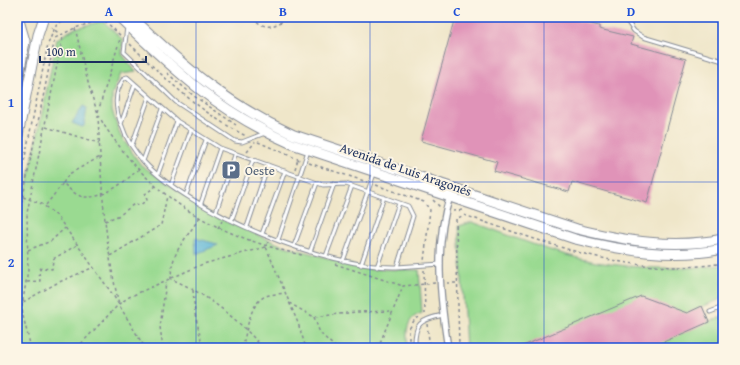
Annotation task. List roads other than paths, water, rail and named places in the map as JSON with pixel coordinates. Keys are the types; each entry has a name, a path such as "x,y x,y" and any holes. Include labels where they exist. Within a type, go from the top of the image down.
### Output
{"main road":[{"name":"Avenida de Luis Aragonés","path":"119,17 130,21 204,82 241,108 294,135 577,229 617,239 666,244 691,244 723,239"},
{"path":"17,87 23,58 23,19"},
{"path":"17,140 42,21"},
{"name":"Avenida de Luis Aragonés","path":"130,21 176,71 199,90 236,116 266,132 308,149 575,239 616,249 666,254 723,250"}],"street":[{"path":"17,49 23,58"},
{"path":"448,348 443,315 441,237 444,215 453,188"}],"lane":[{"path":"624,17 634,31 643,37 723,60"},
{"path":"130,21 124,52 176,102 235,141 242,142 266,132"},
{"path":"397,267 413,216 408,206 384,196 352,186 317,183 268,165 235,155 206,140 177,121 127,77 120,83 115,98 116,109 121,124 132,145 143,161 171,185 216,212 262,234 310,252 343,261 377,267 397,267 441,264"},
{"path":"121,124 136,84"},
{"path":"132,145 149,97"},
{"path":"143,161 162,109"},
{"path":"158,174 177,121"},
{"path":"171,185 191,130"},
{"path":"186,195 206,140"},
{"path":"201,203 220,148"},
{"path":"278,240 308,149"},
{"path":"216,212 235,155"},
{"path":"232,219 253,160"},
{"path":"247,227 268,165"},
{"path":"262,234 285,171"},
{"path":"343,261 374,172"},
{"path":"294,246 317,183"},
{"path":"310,252 334,184"},
{"path":"326,256 352,186"},
{"path":"361,265 384,196"},
{"path":"377,267 399,202"},
{"path":"710,312 723,307"},
{"path":"415,348 417,326 426,319 443,315"}],"water":[{"path":"83,106 87,108 84,126 82,127 72,123"},
{"path":"195,238 217,244 218,245 196,254"}],"place":[{"name":"Oeste","path":"231,170"}]}
